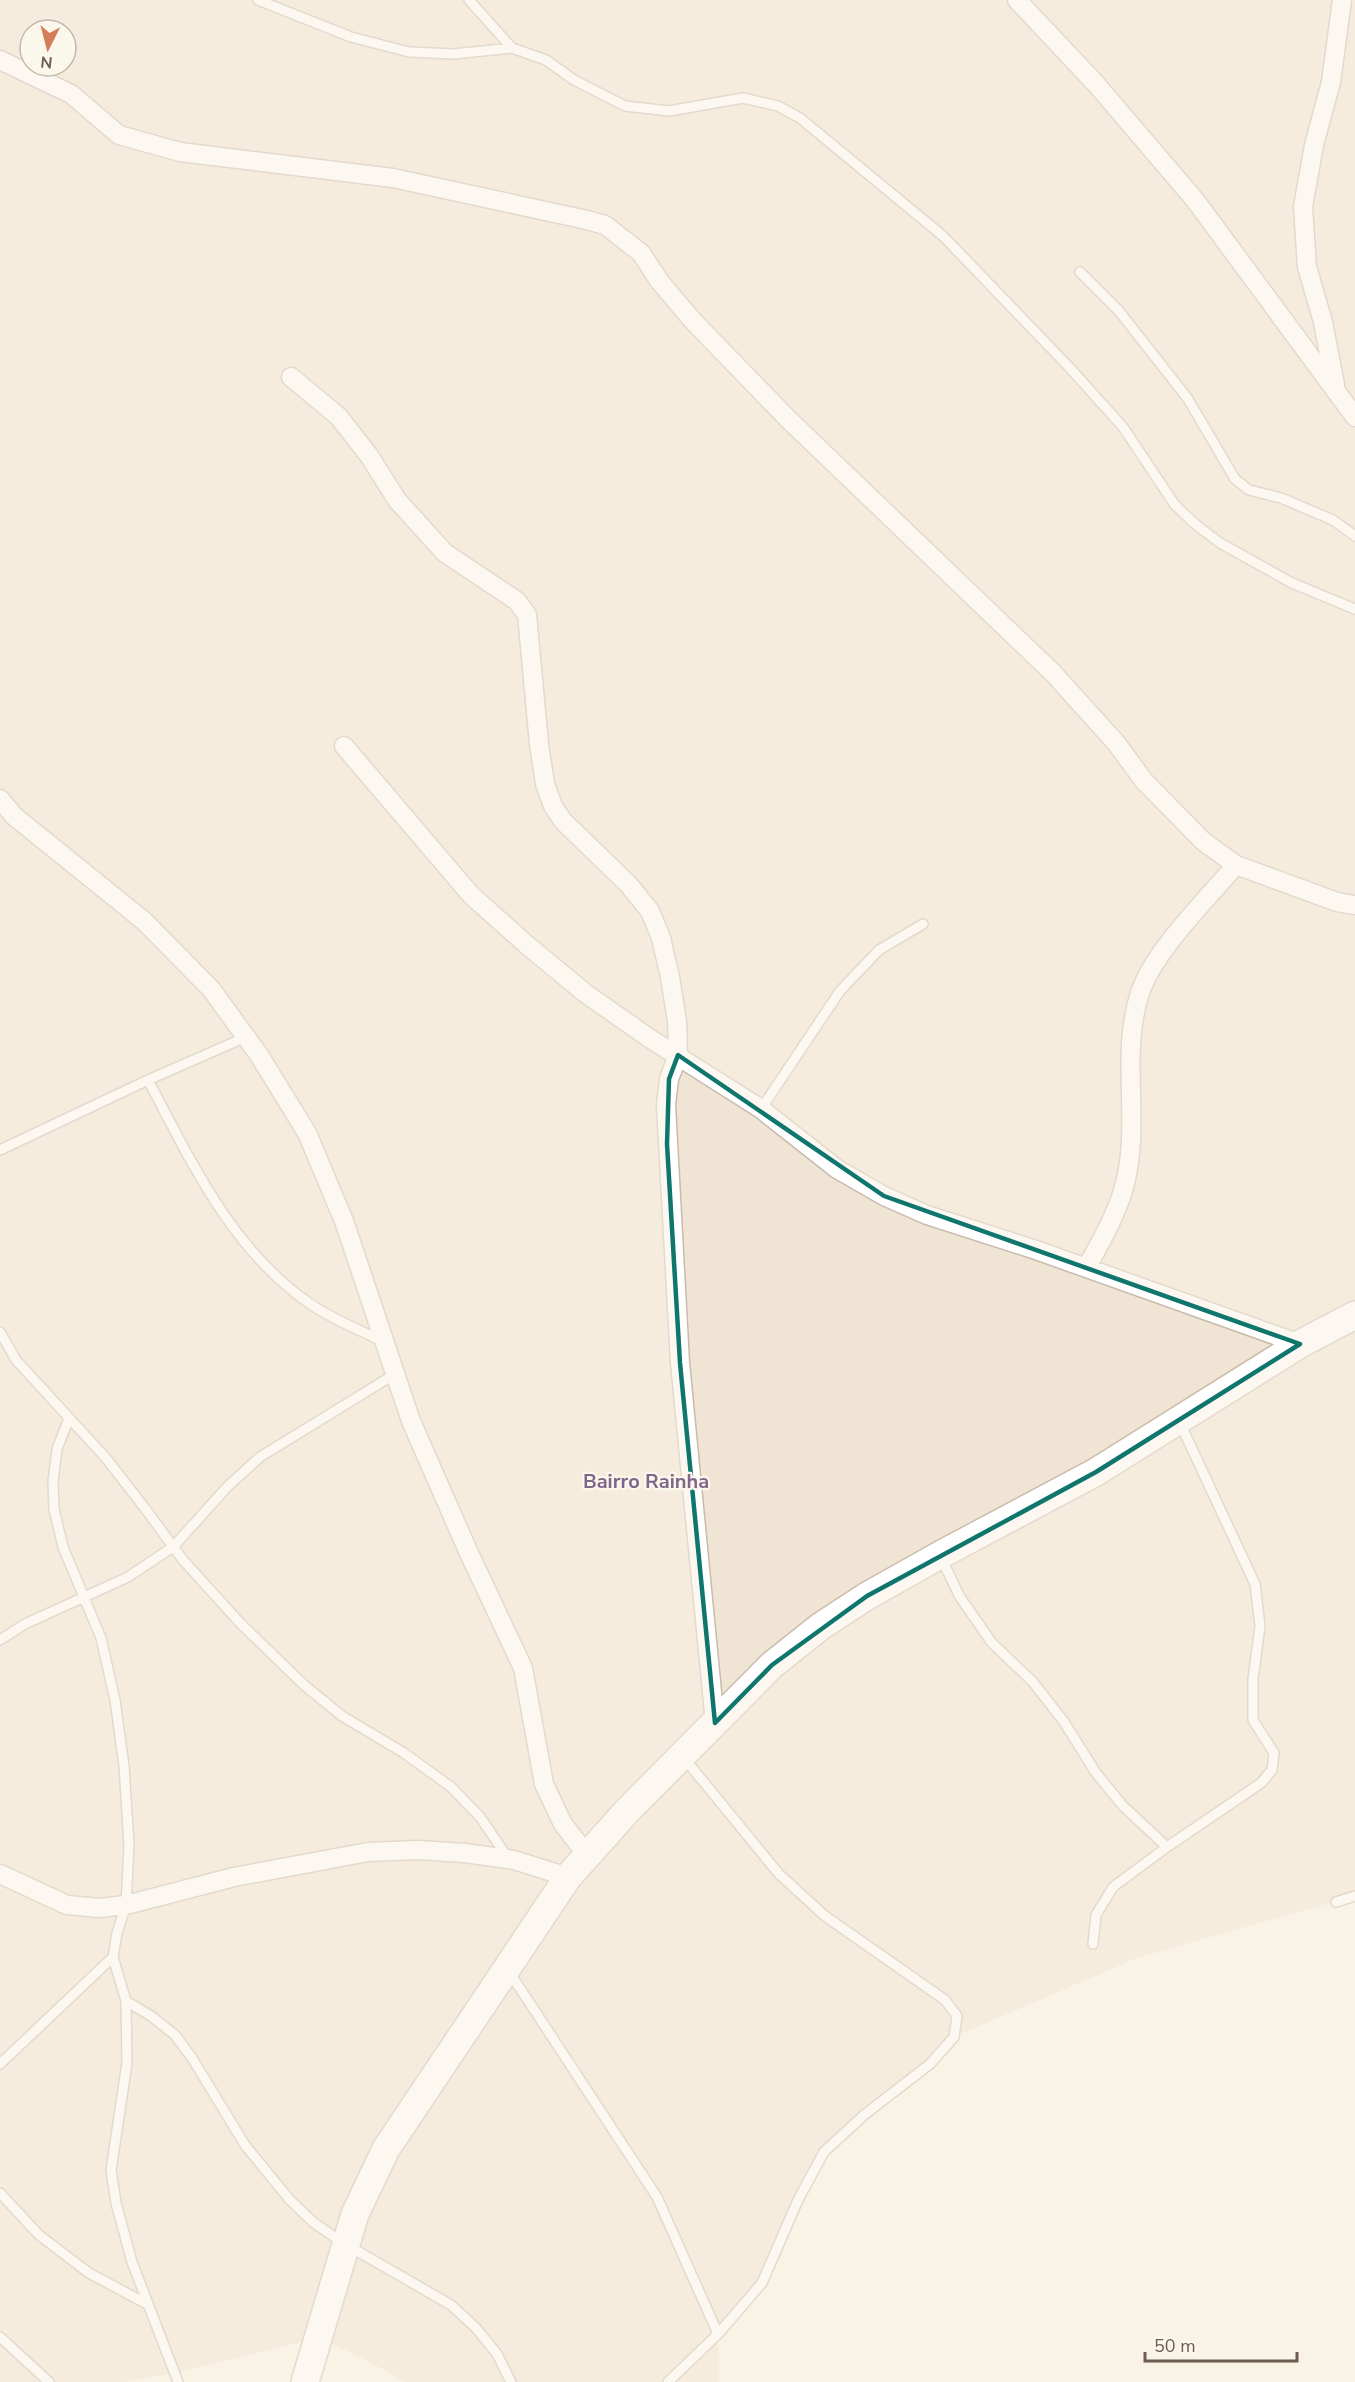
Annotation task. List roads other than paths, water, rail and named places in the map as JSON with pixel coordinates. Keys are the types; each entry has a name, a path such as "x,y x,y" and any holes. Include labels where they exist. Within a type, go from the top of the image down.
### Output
{"street":[{"path":"1017,0 1096,84 1195,200 1355,417"},
{"path":"1336,390 1323,322 1307,267 1303,207 1314,144 1331,82 1342,0"},
{"path":"0,60 71,94 119,135 170,150 393,178 587,219 605,225 641,253 660,282 694,322 788,419 1053,673 1117,744 1144,781 1203,841 1236,865 1337,902 1355,905"},
{"path":"291,377 339,417 370,457 397,500 445,554 517,601 527,615 539,744 545,784 553,806 563,821 628,884 650,912 661,938 677,1021 678,1055 669,1079 666,1105 668,1155 680,1363 715,1723"},
{"path":"344,746 471,895 585,993 649,1038 761,1109 837,1169 884,1196 927,1215 1087,1267 1300,1344"},
{"path":"0,799 14,816 144,921 211,989 246,1037 307,1133 344,1221 415,1432 523,1668 544,1784 563,1824 587,1855"},
{"path":"1087,1267 1117,1208 1127,1179 1131,1135 1132,1019 1140,990 1160,955 1236,865"},
{"path":"305,2382 355,2214 386,2149 568,1877 628,1810 772,1665 821,1626 940,1555 1096,1472 1300,1344 1355,1315"},
{"path":"0,1874 66,1905 99,1908 126,1905 234,1876 368,1852 418,1850 465,1852 509,1860 568,1877"}],"lane":[{"path":"258,0 351,37 409,52 453,54 512,48 546,60 574,80 625,106 669,111 743,98 778,106 800,118 943,236 1069,367 1123,427 1174,505 1195,524 1220,543 1292,583 1355,609"},
{"path":"469,0 512,48"},
{"path":"1080,272 1119,311 1188,399 1235,478 1250,490 1281,498 1333,520 1355,536"},
{"path":"761,1109 840,991 879,950 922,924"},
{"path":"0,1150 148,1080 246,1037"},
{"path":"148,1080 218,1208 264,1266 310,1304 384,1342"},
{"path":"0,1332 15,1360 138,1498 173,1547 241,1624 304,1685 342,1716 404,1753 451,1787 480,1817 509,1860"},
{"path":"0,1640 25,1624 128,1577 173,1547 228,1486 260,1457 395,1374"},
{"path":"69,1418 57,1449 53,1481 54,1509 63,1547 101,1638 115,1700 124,1766 129,1845 126,1905 117,1933 113,1958 126,2001 127,2063 111,2170 116,2204 132,2262 178,2382"},
{"path":"1093,1944 1096,1915 1113,1887 1167,1847 1261,1784 1272,1770 1274,1753 1253,1720 1253,1679 1260,1626 1255,1584 1178,1420"},
{"path":"940,1555 960,1597 992,1643 1034,1683 1064,1722 1096,1773 1123,1806 1167,1847"},
{"path":"668,2382 718,2334 762,2283 798,2200 824,2152 864,2115 930,2064 954,2037 957,2016 945,2000 825,1916 779,1874 683,1756"},
{"path":"1336,1902 1355,1896"},
{"path":"0,2064 113,1958"},
{"path":"506,1968 657,2198 718,2334"},
{"path":"126,2001 152,2016 175,2035 192,2058 226,2117 273,2183 314,2223 345,2244 451,2305 476,2328 497,2354 511,2382"},
{"path":"0,2193 39,2235 89,2273 147,2304"},
{"path":"0,2337 49,2382"}],"district":[{"name":"Bairro Rainha","path":"646,1481"}]}
